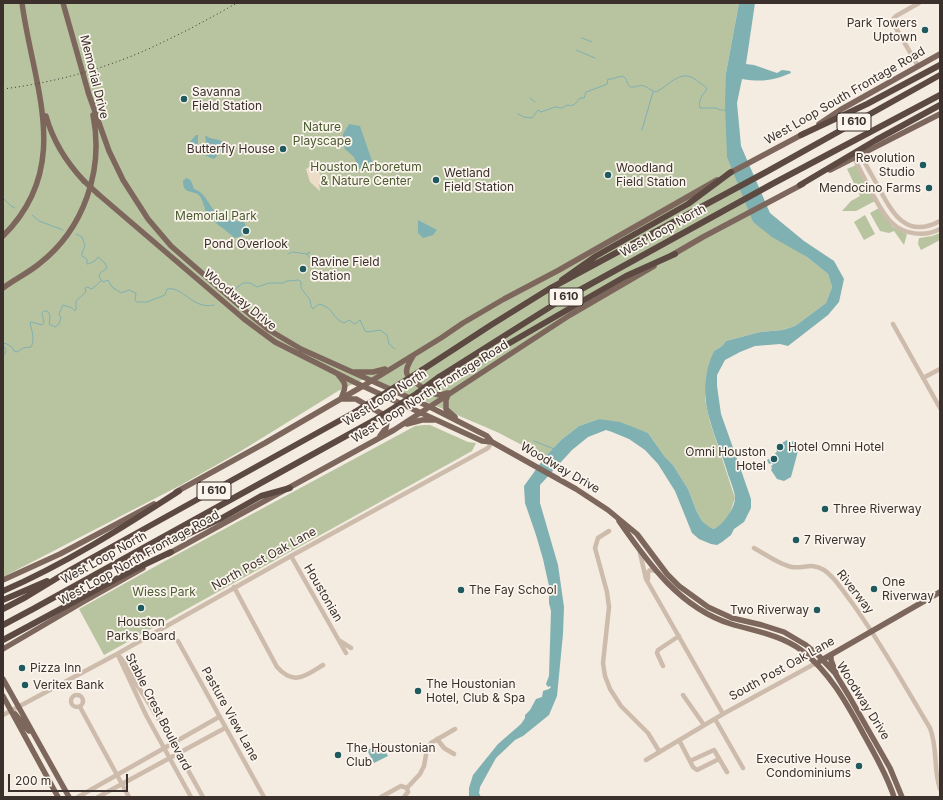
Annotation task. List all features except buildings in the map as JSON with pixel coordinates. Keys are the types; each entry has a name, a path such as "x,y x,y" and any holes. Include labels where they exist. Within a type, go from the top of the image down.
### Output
{"highway":[{"path":"801,135 867,104 940,64"},
{"name":"West Loop North","path":"3,609 72,569 355,412 549,289 768,171 940,74"},
{"name":"West Loop North","path":"3,625 373,421 441,380 558,302 774,183 940,95"},
{"path":"800,185 876,140 940,105"},
{"path":"549,289 596,256 688,204 731,172"},
{"path":"441,380 626,276 675,254"},
{"path":"121,561 158,548 222,518 261,496 290,488"},
{"path":"3,590 65,561 125,526 179,491"},
{"path":"5,639 133,570 171,552"},
{"path":"3,600 72,569"}],"main road":[{"path":"3,236 15,223 32,196 41,169 44,130 40,96 22,3"},
{"name":"Memorial Drive","path":"3,288 40,263 72,228 87,197 94,173 96,143 95,127 88,92 64,3"},
{"name":"West Loop South Frontage Road","path":"731,172 801,135 840,110 940,54"},
{"name":"Woodway Drive","path":"88,92 109,151 130,193 160,234 205,276 255,319 280,337 307,352 430,407 487,436 492,442 576,489 638,534 668,579 687,601 732,618 752,622 784,632 806,645 823,659 836,676 902,797"},
{"name":"Woodway Drive","path":"40,96 50,131 57,145 68,162 84,181 264,335 339,375 482,441 492,442"},
{"path":"800,185 940,114"},
{"path":"3,580 60,554 179,491 265,443 413,356 463,323 504,299 559,270 731,172"},
{"name":"West Loop North Frontage Road","path":"3,649 171,552 377,440 570,315 703,237 800,185"},
{"path":"201,282 205,276"},
{"path":"413,356 406,372 409,378 435,394 442,395 454,390"},
{"path":"350,371 373,372 393,367"},
{"path":"339,375 346,387 341,398"},
{"path":"448,395 446,400 446,409 465,425"},
{"path":"341,398 356,399 384,415 387,422 386,428 377,440"},
{"path":"394,430 412,422 437,420"},
{"name":"Woodway Drive","path":"615,516 638,549 656,571 668,579"},
{"name":"South Post Oak Lane","path":"816,663 940,592"},
{"name":"Woodway Drive","path":"707,609 730,624 782,639 800,649 816,663 832,681 857,717"},
{"path":"750,629 752,622"},
{"path":"830,654 831,660 835,667 836,676"},
{"path":"3,679 69,797"},
{"path":"3,696 58,797"},
{"path":"11,710 18,716 41,746"},
{"name":"Woodway Drive","path":"889,774 894,797"}],"street":[{"path":"918,66 893,23 896,16 919,3"},
{"path":"861,155 885,200 896,217 904,223 915,226 929,226 940,221"},
{"path":"854,158 891,223 903,230 915,234 923,234 940,229"},
{"path":"879,204 885,200"},
{"path":"893,324 940,408"},
{"path":"924,378 940,369"},
{"name":"North Post Oak Lane","path":"3,715 117,654 234,587 488,448 492,442"},
{"path":"609,531 598,538 595,548 607,592 609,607 603,663 605,676 610,689 621,706 648,734 660,751"},
{"name":"Riverway","path":"754,548 785,565 793,567 808,565 817,566 834,578 872,631 930,728 935,745 936,775 940,789"},
{"name":"South Post Oak Lane","path":"638,549 643,561 644,574 723,714 816,663"},
{"name":"Houstonian","path":"291,556 346,653"},
{"path":"650,584 648,572 650,570 656,571"},
{"path":"234,587 277,667 283,674 288,677 296,678 304,676 323,666"},
{"path":"663,666 657,653 658,650 679,636"},
{"name":"Houstonian","path":"338,640 351,648"},
{"name":"Pasture View Lane","path":"178,641 264,797"},
{"name":"Stable Crest Boulevard","path":"117,654 122,658 156,712 203,797"},
{"name":"Stable Crest Boulevard","path":"117,654 146,715 191,797"},
{"path":"684,695 704,725"},
{"path":"80,707 129,797"},
{"path":"646,760 723,714"},
{"path":"78,797 219,717"},
{"path":"715,719 744,768"},
{"path":"98,797 225,728"},
{"path":"404,797 408,792 408,788 420,774 424,766 427,748 431,743 455,729"},
{"path":"437,739 444,748 454,754"},
{"path":"679,740 695,769 699,770 719,759"},
{"path":"690,761 714,750 727,772"},
{"path":"100,785 105,793"},
{"path":"381,797 401,786 408,788"}],"green space":[{"name":"Memorial Park","path":"3,3 739,3 726,73 753,222 807,257 828,274 832,287 826,303 795,326 783,330 760,332 726,341 722,346 714,351 706,376 705,399 710,422 735,498 729,516 719,527 714,529 708,527 702,521 688,489 673,465 665,457 648,433 599,419 579,426 561,440 545,457 497,432 368,377 338,391 241,451 181,485 3,577"},
{"path":"856,165 875,201 856,211 842,211 851,201 860,196 847,169"},
{"path":"879,208 893,227 907,234 904,245 894,231 889,233 880,231 870,213"},
{"path":"865,215 875,234 864,240 854,222"},
{"path":"940,233 940,240 921,250 918,244 919,238"},
{"name":"Wiess Park","path":"430,425 468,442 476,443 472,451 104,655 79,609 415,426"}],"shaded area":[{"path":"315,163 324,183 319,184 320,191 310,182 306,169"}],"water":[{"path":"739,3 755,3 746,64 754,65 777,73 782,70 790,71 791,73 767,80 742,79 737,103 741,146 770,213 804,241 834,261 844,279 839,302 828,315 788,346 780,344 755,346 740,352 725,360 717,375 721,414 751,499 751,508 744,522 734,529 731,535 722,542 717,545 711,544 699,539 692,533 675,491 658,464 645,450 629,439 606,430 588,437 572,450 540,485 540,503 558,565 564,607 557,696 549,715 523,736 515,740 496,758 480,787 479,793 481,797 469,797 469,788 473,775 498,744 521,724 525,718 525,715 530,710 536,699 542,697 543,691 551,687 548,687 546,684 549,676 551,611 549,603 549,586 543,559 525,503 524,486 545,457 561,440 579,426 599,419 620,422 648,433 665,457 673,465 688,489 702,521 714,529 725,520 731,511 735,495 712,426 705,397 705,383 708,367 714,351 722,346 726,341 760,332 783,330 795,326 826,303 832,287 828,274 807,257 772,237 753,222 727,157 725,104 726,73"},
{"path":"349,124 360,126 373,164 367,169 359,169 354,157 345,149 342,140 343,134"},
{"path":"196,135 198,135 198,144 200,146 205,144 206,136 222,141 226,146 213,159 195,150 189,143"},
{"path":"186,178 191,181 194,189 202,193 219,215 234,221 244,222 247,228 244,228 243,230 244,234 234,238 214,221 203,220 199,215 205,213 205,208 201,198 198,194 186,190 183,181"},
{"path":"418,220 437,230 433,235 423,238 418,233"},
{"path":"787,440 788,442 796,441 798,451 791,477 784,481 777,479 771,470 771,466 773,465 772,463 769,464 767,460 776,455 776,449 778,448 777,446"},
{"path":"381,742 388,756 374,763 367,750 380,744"}],"waterway":[{"path":"582,38 592,42"},
{"path":"576,50 595,58"},
{"path":"518,114 524,117 532,118 538,110 541,112 555,107 562,108 567,105 573,105 580,98 584,98 586,92 607,84 608,79 618,77 624,77 628,85 631,87 642,86 656,92 677,78 687,76 693,78 707,89 701,98 700,108 716,108 726,110"},
{"path":"642,130 653,92"},
{"path":"530,98 535,102"},
{"path":"3,198 15,208"},
{"path":"32,215 39,221 63,230"},
{"path":"76,234 82,237 85,246 82,256 87,259 87,264 95,261 98,257 105,263 107,268 100,273 99,277 103,282 108,280 112,287 121,293 129,290 136,293 135,300 137,302 147,302 165,295 167,289 173,289 200,304 206,306 214,305"},
{"path":"288,254 292,252 307,254 310,252 307,254 310,258"},
{"path":"234,290 243,283 250,283 257,287 269,283 283,283 287,281 299,280 301,282 301,288 310,300 313,309 319,304 324,306 331,310 337,318 344,323 349,320 355,324 360,320 365,331 380,330 387,335 389,344 395,349"},
{"path":"3,355 5,354 6,350 3,345 5,343 17,352 23,348 31,347 33,338 31,322 42,325 44,321 42,313 47,311 50,315 49,324 55,327 59,324 61,318 59,314 63,305 72,308 75,311 76,301 86,292 85,288 87,287 92,289 101,281"},
{"path":"534,441 554,449"}],"railway":[{"path":"3,89 64,78 104,66 142,52 180,34 237,3"}],"place":[{"name":"Park Towers Uptown","path":"925,30"},
{"name":"Savanna Field Station","path":"184,99"},
{"name":"Butterfly House","path":"283,149"},
{"name":"Revolution Studio","path":"923,165"},
{"name":"Woodland Field Station","path":"608,175"},
{"name":"Wetland Field Station","path":"436,180"},
{"name":"Mendocino Farms","path":"929,188"},
{"name":"Pond Overlook","path":"246,231"},
{"name":"Ravine Field Station","path":"303,269"},
{"name":"Hotel Omni Hotel","path":"780,447"},
{"name":"Omni Houston Hotel","path":"774,459"},
{"name":"Three Riverway","path":"825,509"},
{"name":"7 Riverway","path":"796,540"},
{"name":"One Riverway","path":"874,589"},
{"name":"The Fay School","path":"461,590"},
{"name":"Houston Parks Board","path":"141,608"},
{"name":"Two Riverway","path":"817,610"},
{"name":"Pizza Inn","path":"22,668"},
{"name":"Veritex Bank","path":"25,685"},
{"name":"The Houstonian Hotel, Club & Spa","path":"418,691"},
{"name":"The Houstonian Club","path":"338,755"},
{"name":"Executive House Condominiums","path":"859,766"}],"park label":[{"name":"Nature Playscape","path":"322,134"},
{"name":"Houston Arboretum & Nature Center","path":"366,174"}]}
